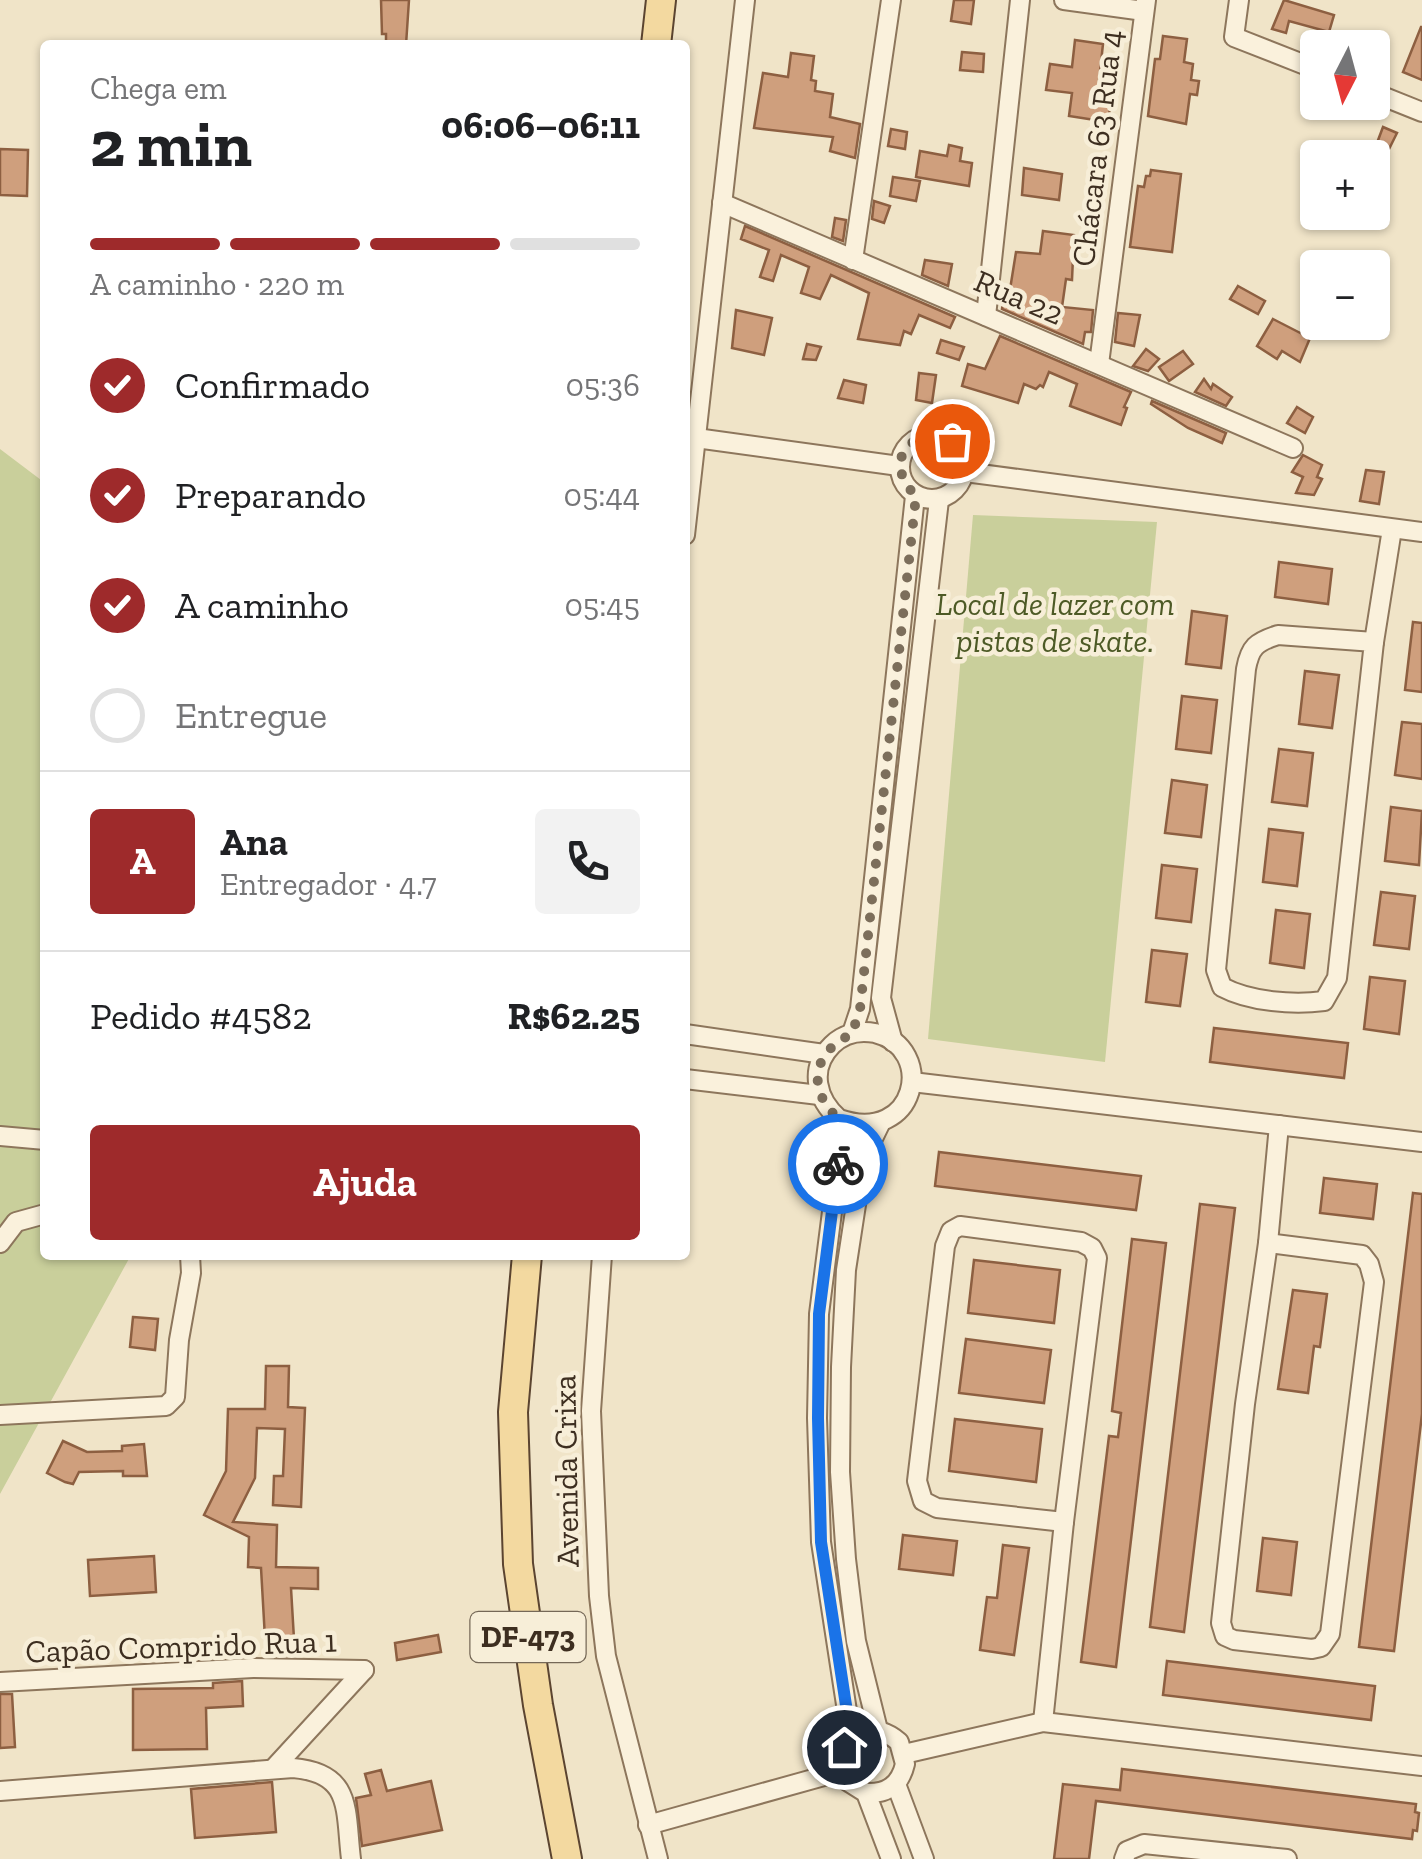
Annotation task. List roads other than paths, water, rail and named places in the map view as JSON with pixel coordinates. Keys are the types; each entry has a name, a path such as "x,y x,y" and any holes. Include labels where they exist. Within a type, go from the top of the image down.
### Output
{"main road":[{"path":"657,40 661,0"},
{"name":"DF-473","path":"526,1260 513,1412 518,1564 538,1706 567,1859"}],"street":[{"path":"690,491 744,0"},
{"path":"853,260 891,0"},
{"path":"986,316 1020,0"},
{"path":"1064,0 1145,6"},
{"path":"1239,0 1234,37 1300,63"},
{"name":"Chácara 63 Rua 4","path":"1099,364 1145,6"},
{"path":"1390,99 1422,112"},
{"name":"Rua 22","path":"722,203 1293,448"},
{"path":"935,435 952,441 962,454 965,472 951,494 939,500 916,496 903,483 899,466 904,450 918,438 935,435"},
{"path":"696,438 899,466"},
{"path":"965,472 1422,532"},
{"path":"852,1034 860,1009 916,496"},
{"path":"893,1042 881,998 939,500"},
{"path":"1374,642 1278,635 1260,640 1249,650 1216,970 1222,987 1236,994 1307,1004 1324,1001 1336,978 1374,642 1392,529"},
{"path":"852,1034 880,1034 893,1042 907,1059 912,1082 907,1100 896,1114 880,1124 859,1126 839,1119 820,1095 817,1074 824,1054 836,1041 852,1034"},
{"path":"690,1035 824,1054"},
{"path":"690,1080 820,1095"},
{"path":"912,1082 1422,1142"},
{"path":"839,1119 840,1149 819,1314 818,1418 821,1542 851,1738"},
{"path":"878,1730 856,1642 846,1559 840,1472 840,1368 846,1270 863,1159 880,1124"},
{"path":"1268,1243 1362,1255 1370,1264 1374,1282 1330,1634 1321,1647 1234,1640 1226,1636 1220,1623 1280,1126"},
{"path":"0,1136 40,1140"},
{"path":"0,1243 16,1222 40,1215"},
{"path":"1043,1722 1097,1258 1092,1248 1082,1242 960,1226 951,1231 945,1246 917,1481 919,1492 923,1501 937,1508 1064,1522"},
{"path":"0,1415 166,1406 175,1398 190,1260"},
{"name":"Avenida Crixa","path":"602,1260 591,1411 600,1596 606,1656 658,1859"},
{"name":"Capão Comprido Rua 1","path":"0,1682 253,1668 364,1670 272,1770"},
{"path":"904,1754 1043,1722 1422,1766"},
{"path":"866,1793 887,1790 902,1775 904,1754 899,1742 878,1730 851,1738 844,1747 842,1770 847,1780 866,1793 890,1859"},
{"path":"0,1791 313,1770 334,1782 342,1796 352,1859"},
{"path":"648,1825 842,1770"},
{"path":"896,1784 924,1859"},
{"path":"1124,1859 1127,1851 1144,1844 1287,1859"}],"park label":[{"name":"Local de lazer com pistas de skate.","path":"1055,622"}]}
